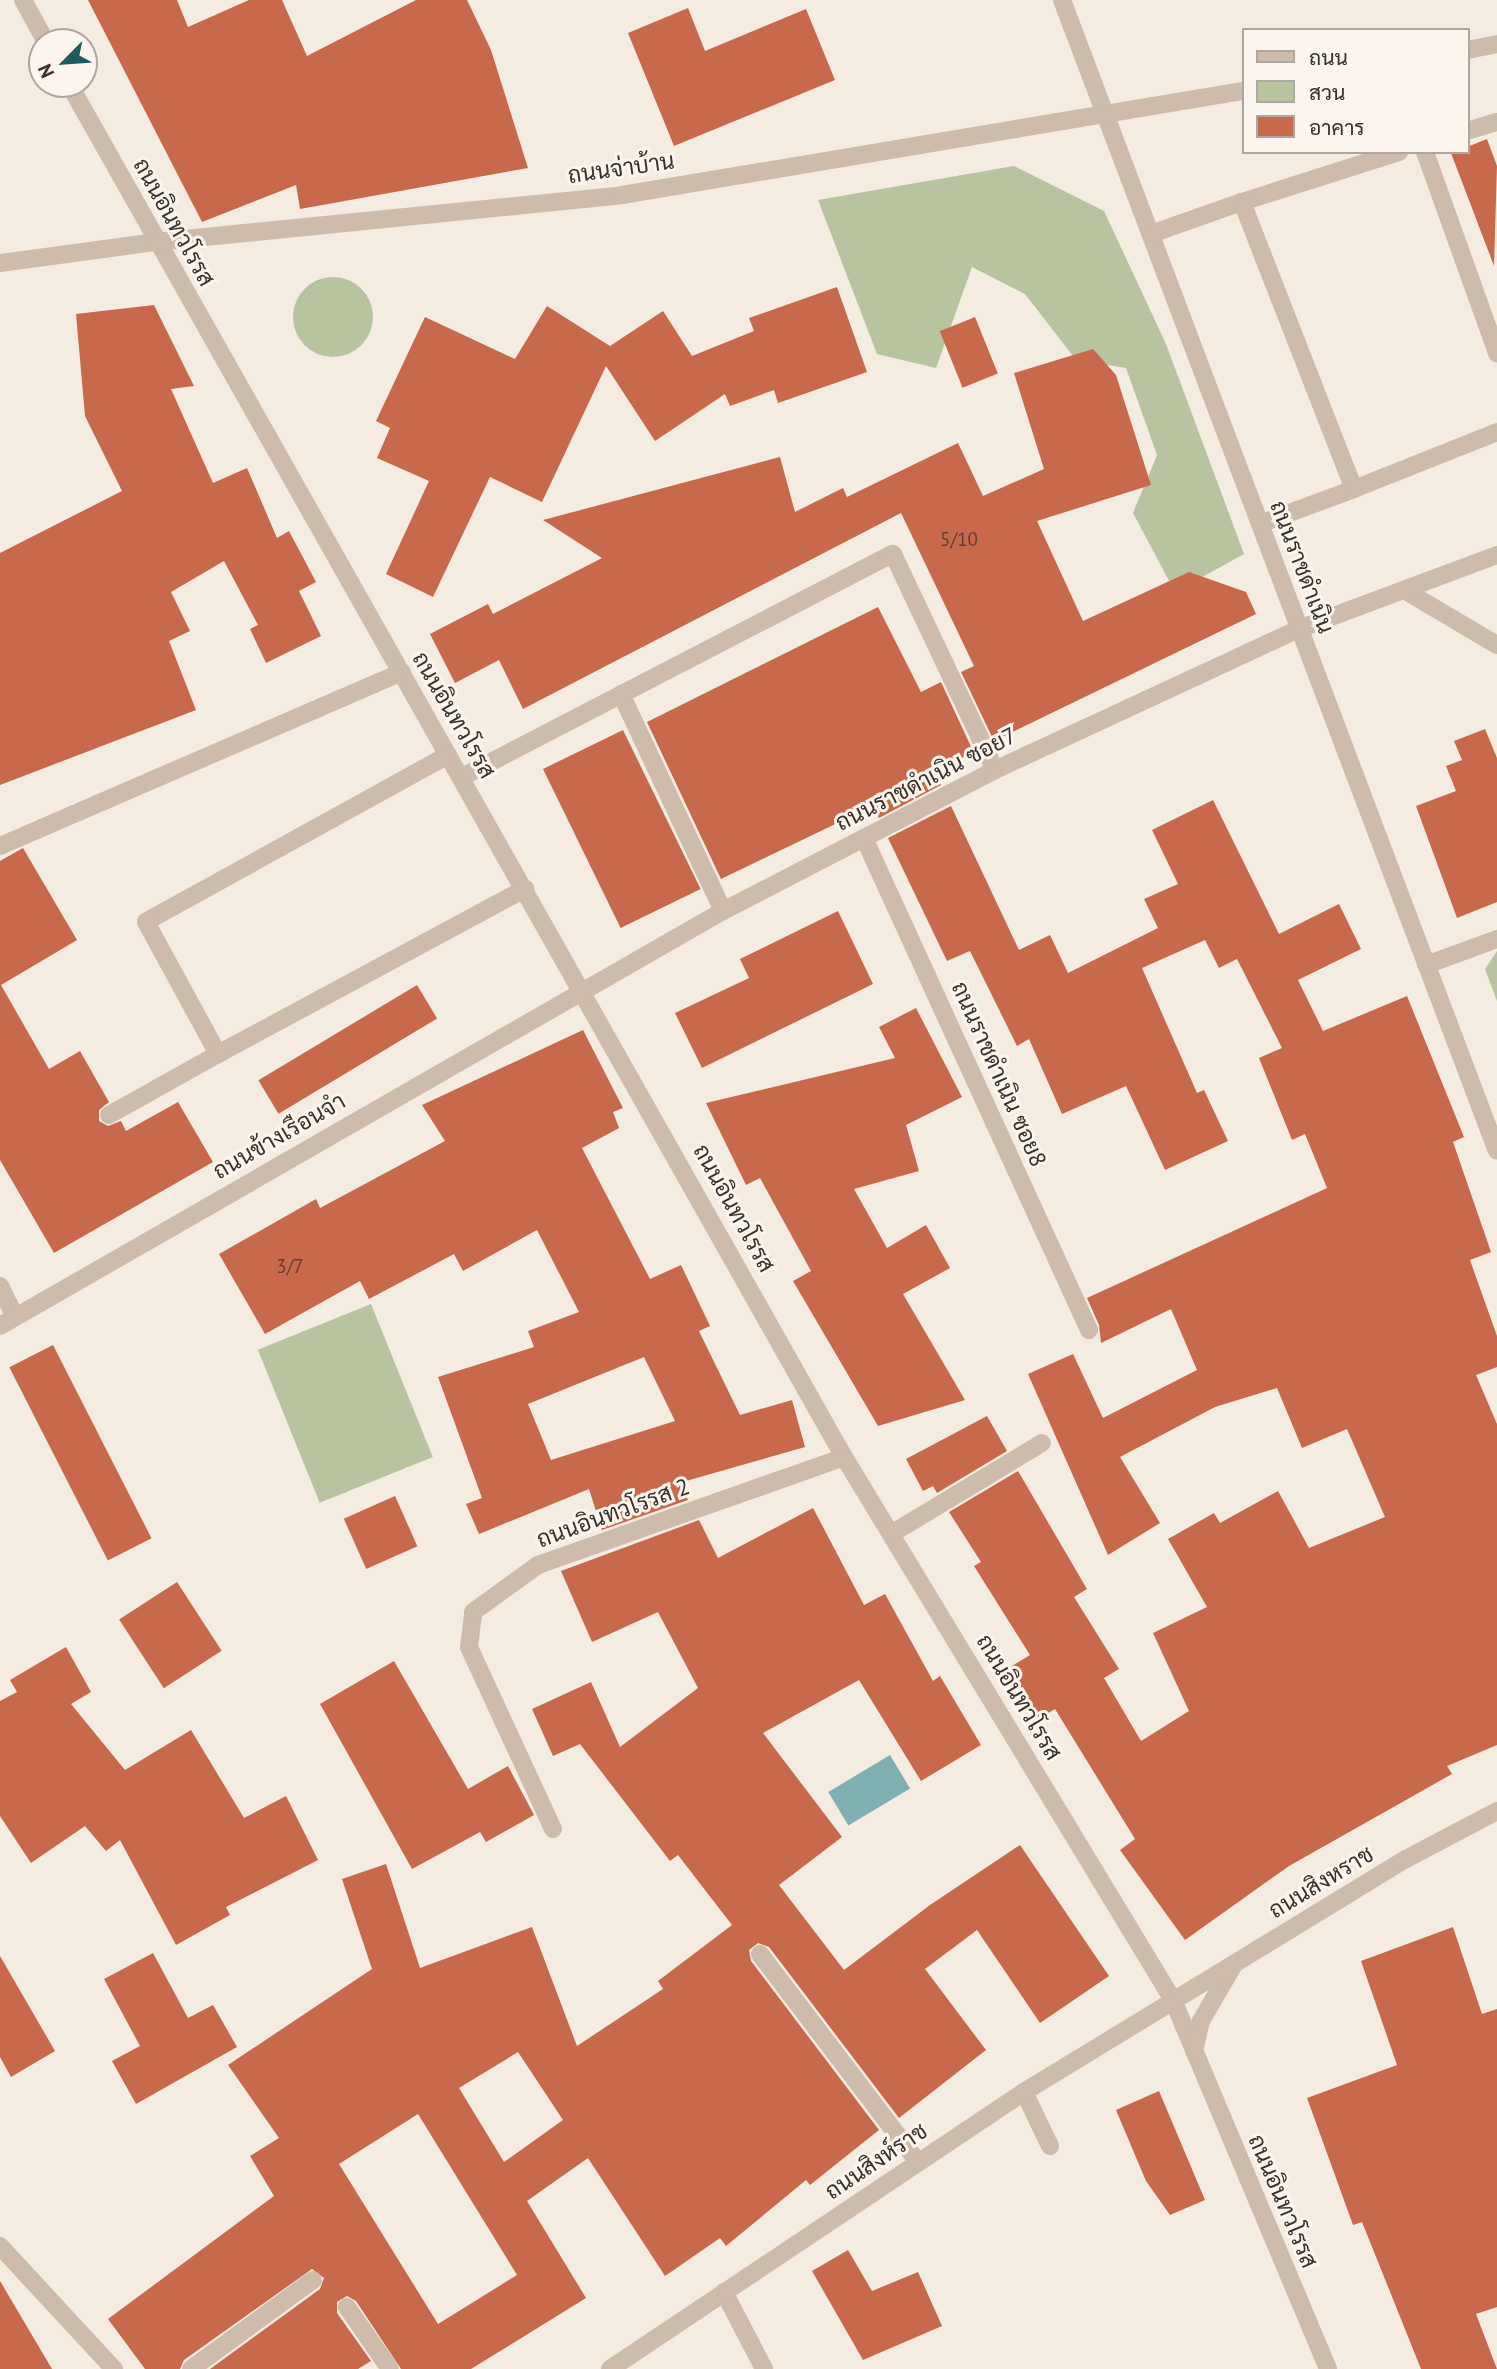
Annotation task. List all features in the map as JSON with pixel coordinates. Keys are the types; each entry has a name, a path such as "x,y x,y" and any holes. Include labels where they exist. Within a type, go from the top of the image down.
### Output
{"street":[{"path":"23,0 38,28"},
{"name":"ถนนราชดำเนิน","path":"1062,0 1497,1151"},
{"path":"1469,50 1497,44"},
{"name":"ถนนจ่าบ้าน","path":"0,263 155,242 622,195 1106,117 1242,91"},
{"name":"ถนนอินทวโรรส","path":"77,98 155,242 583,990 844,1457 1173,2000 1328,2369"},
{"path":"1469,130 1497,122"},
{"path":"1151,234 1393,154"},
{"path":"1426,154 1497,353"},
{"path":"1242,202 1354,489"},
{"path":"1259,524 1497,432"},
{"path":"462,777 893,554 995,770"},
{"name":"ถนนราชดำเนิน ซอย7","path":"583,990 723,911 995,770 1300,629 1497,555"},
{"path":"1404,590 1497,645"},
{"path":"0,846 402,672"},
{"path":"621,694 723,911"},
{"path":"218,1054 146,922 447,755"},
{"name":"ถนนราชดำเนิน ซอย8","path":"864,838 1089,1330"},
{"path":"109,1115 525,889"},
{"path":"1426,965 1497,939"},
{"name":"ถนนข้างเรือนจำ","path":"7,1322 583,990"},
{"path":"0,1286 7,1322"},
{"path":"891,1534 1042,1443"},
{"name":"ถนนอินทวโรรส 2","path":"553,1829 469,1647 473,1612 538,1565 844,1457"},
{"name":"ถนนสิงหราช","path":"1173,2000 1406,1859 1497,1811"},
{"path":"760,1954 918,2162"},
{"path":"1194,2051 1201,2021 1235,1963"},
{"name":"ถนนสิงห์ราช","path":"610,2369 1024,2092 1173,2000"},
{"path":"1024,2092 1050,2146"},
{"path":"0,2246 114,2369"},
{"path":"191,2369 313,2280"},
{"path":"724,2292 764,2369"},
{"path":"346,2307 390,2369"}],"green space":[{"path":"1014,166 1104,211 1166,344 1244,554 1175,592 1133,513 1157,455 1126,368 1076,360 1025,294 972,267 936,368 877,354 818,200"},
{"path":"333,277 348,280 361,289 370,302 373,317 370,332 361,345 348,354 333,357 318,354 305,345 296,332 293,317 296,302 305,289 318,280"},
{"path":"1497,951 1497,1001 1485,969"},
{"path":"371,1304 433,1457 320,1503 258,1350"}],"water":[{"path":"890,1755 910,1788 848,1826 828,1792"}],"building":[{"path":"88,0 177,0 188,27 249,0 282,0 307,56 416,0 467,0 491,50 528,168 300,209 296,185 202,222"},
{"path":"688,8 705,51 806,9 835,80 674,146 628,33"},
{"path":"1487,139 1497,166 1494,266 1451,154 1469,154 1469,146"},
{"path":"837,287 867,372 778,403 774,390 730,406 725,394 655,441 606,366 542,502 490,477 433,597 386,574 429,481 377,458 390,428 376,421 425,317 515,359 547,306 610,346 663,311 692,356 754,331 749,318"},
{"path":"154,305 194,386 171,389 213,483 247,468 277,538 289,531 316,582 299,591 321,636 266,663 250,629 258,625 224,561 171,592 190,631 169,641 196,710 0,785 0,553 122,491 85,416 76,314"},
{"path":"975,317 998,374 963,388 940,331"},
{"path":"1093,349 1116,375 1151,485 1037,521 1083,621 1189,572 1246,592 1256,614 994,741 961,672 974,666 901,513 523,709 499,660 455,683 430,634 488,604 493,614 602,558 543,520 780,457 795,512 843,488 847,497 958,443 983,496 1044,469 1014,373"},
{"path":"878,607 921,692 941,682 973,751 936,774 941,785 879,818 873,806 721,879 647,722"},
{"path":"1485,729 1497,758 1497,902 1457,918 1416,806 1456,791 1446,766 1462,760 1454,741"},
{"path":"623,730 701,889 621,928 543,769"},
{"path":"1213,800 1279,934 1339,904 1361,949 1298,980 1323,1031 1407,996 1464,1137 1453,1142 1491,1252 1470,1260 1497,1336 1497,1367 1476,1375 1497,1424 1497,1745 1447,1766 1452,1774 1289,1866 1185,1940 1120,1850 1135,1839 1055,1709 1038,1719 1007,1669 1030,1655 974,1566 981,1562 949,1512 1018,1471 1087,1589 1074,1597 1119,1669 1104,1678 1141,1741 1189,1711 1153,1633 1207,1607 1168,1539 1214,1513 1220,1523 1278,1491 1309,1548 1385,1517 1347,1429 1302,1448 1277,1388 1215,1407 1120,1457 1160,1523 1108,1555 1028,1374 1073,1354 1103,1418 1197,1370 1171,1309 1101,1343 1099,1325 1087,1298 1327,1188 1305,1134 1292,1140 1259,1058 1282,1048 1237,959 1219,968 1205,940 1142,968 1197,1093 1204,1090 1228,1141 1165,1170 1126,1086 1062,1114 1029,1039 1017,1046 970,951 947,961 888,838 951,806 1019,950 1050,935 1068,973 1158,928 1144,899 1178,884 1152,830"},
{"path":"23,848 77,940 1,985 49,1069 80,1051 109,1102 99,1110 99,1121 108,1126 121,1121 126,1131 178,1102 213,1162 54,1253 0,1160 0,861"},
{"path":"838,911 873,984 702,1068 675,1013 749,978 740,959"},
{"path":"417,985 437,1018 279,1114 258,1080"},
{"path":"916,1008 962,1097 906,1125 919,1171 854,1189 887,1248 926,1225 950,1268 903,1294 965,1400 878,1426 793,1281 811,1271 760,1178 746,1185 706,1103 895,1058 879,1027"},
{"path":"583,1030 623,1108 613,1112 619,1128 582,1148 650,1279 681,1265 710,1326 699,1331 740,1415 792,1400 805,1447 679,1483 688,1500 602,1530 589,1489 479,1534 466,1504 482,1498 438,1377 534,1347 528,1331 579,1312 537,1230 463,1271 454,1254 369,1299 360,1281 265,1334 219,1254 316,1199 320,1208 445,1141 422,1105","holes":["644,1357 675,1421 551,1460 528,1404"]},
{"path":"53,1345 152,1538 108,1561 9,1367"},
{"path":"987,1416 1007,1451 937,1493 933,1486 923,1491 906,1459"},
{"path":"395,1496 417,1546 366,1569 344,1519"},
{"path":"813,1508 864,1605 885,1594 933,1681 940,1676 981,1745 921,1781 859,1680 763,1733 842,1837 779,1885 844,1970 930,1905 1020,1845 1109,1976 1040,2023 977,1930 925,1969 986,2050 899,2118 769,1947 758,1943 749,1950 751,1961 879,2130 810,2185 806,2180 726,2246 720,2238 665,2276 588,2158 527,2201 586,2298 471,2369 401,2369 356,2301 347,2296 337,2302 337,2313 371,2361 358,2369 210,2369 320,2289 324,2278 312,2269 184,2360 180,2369 145,2369 108,2319 274,2196 250,2156 279,2138 228,2065 372,1969 342,1879 386,1864 420,1968 532,1927 577,2046 663,1989 658,1981 732,1925 678,1855 670,1861 580,1744 553,1756 532,1709 591,1682 620,1747 698,1688 658,1612 592,1642 561,1571 699,1520 718,1558","holes":["518,2052 563,2120 504,2162 459,2088","418,2114 517,2275 438,2324 339,2164"]},
{"path":"177,1582 222,1651 164,1688 119,1620"},
{"path":"66,1647 91,1692 71,1704 125,1770 191,1730 244,1818 286,1796 318,1860 226,1907 230,1915 176,1945 120,1840 106,1851 85,1826 31,1863 0,1816 0,1701 17,1692 10,1680"},
{"path":"394,1661 468,1789 508,1766 534,1815 486,1842 480,1832 412,1869 320,1704"},
{"path":"1453,1927 1482,2014 1497,2009 1497,2307 1476,2314 1497,2369 1421,2369 1362,2222 1353,2225 1307,2098 1397,2065 1361,1961"},
{"path":"153,1953 188,2018 213,2005 237,2047 136,2104 112,2061 140,2046 104,1979"},
{"path":"0,1956 55,2051 11,2077 0,2057"},
{"path":"1159,2091 1205,2200 1170,2215 1146,2181 1116,2110"},
{"path":"848,2250 872,2291 918,2272 942,2326 863,2360 812,2271"},
{"path":"0,2281 52,2369 0,2369"}]}
